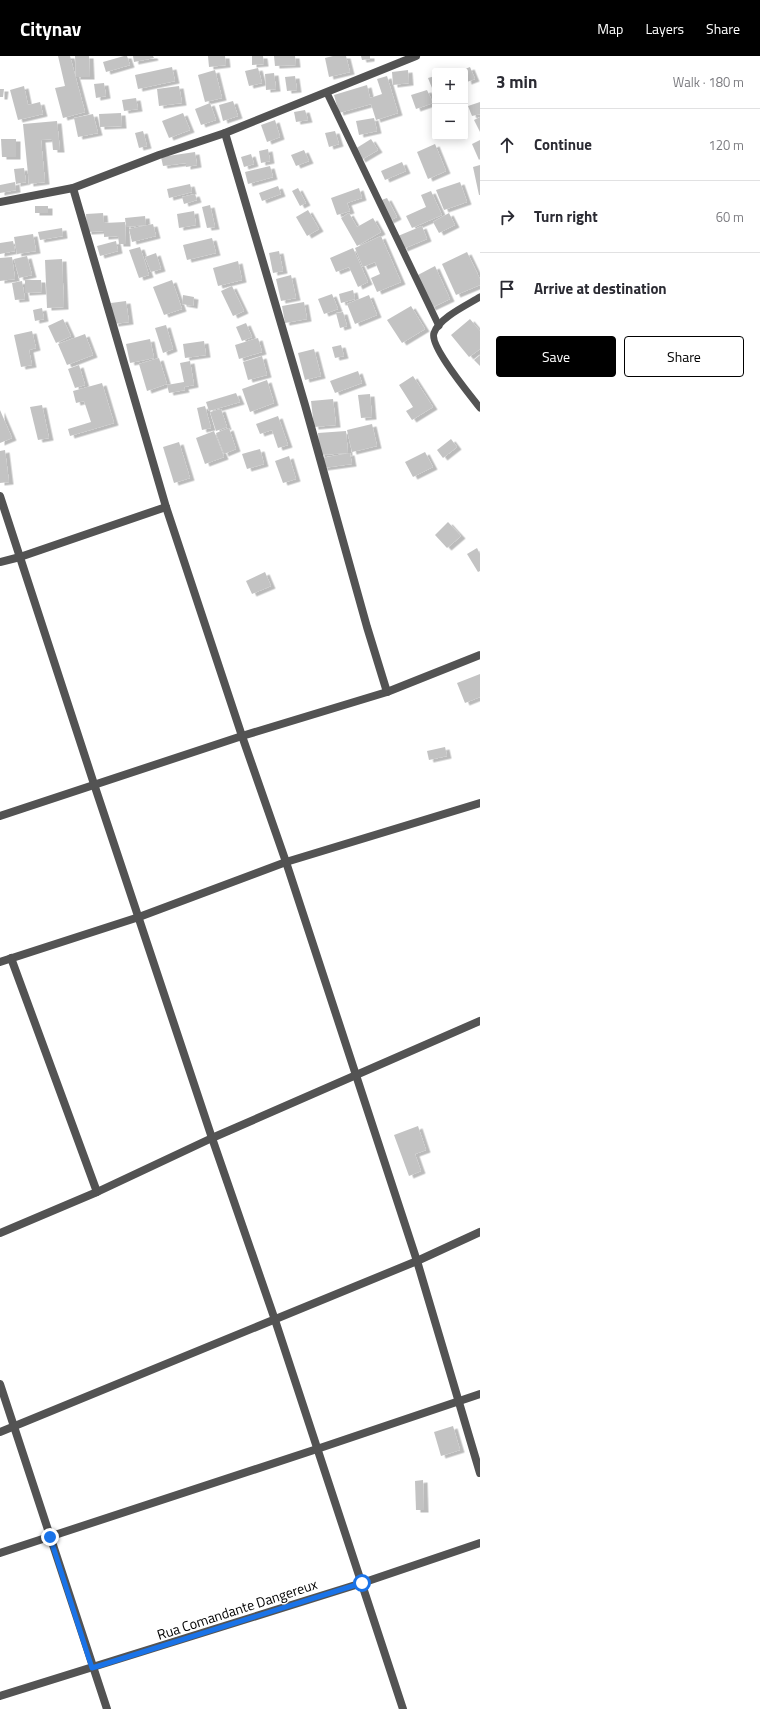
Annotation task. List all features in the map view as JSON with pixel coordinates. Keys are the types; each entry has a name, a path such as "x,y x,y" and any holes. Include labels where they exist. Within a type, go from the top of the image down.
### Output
{"street":[{"path":"0,202 73,188 159,156 225,134 416,56"},
{"path":"225,134 306,405 363,613 388,692"},
{"path":"73,188 166,507 242,736 286,862 417,1261 480,1473"},
{"path":"0,496 94,784 212,1138 275,1320 403,1709"},
{"path":"0,562 20,557 166,507"},
{"path":"0,816 242,736 388,692 480,655"},
{"path":"0,962 139,917 286,862 480,803"},
{"path":"11,958 97,1192"},
{"path":"0,1233 97,1192 212,1138 480,1021"},
{"path":"0,1432 417,1261 480,1232"},
{"path":"0,1384 106,1709"},
{"path":"0,1553 480,1394"},
{"name":"Rua Comandante Dangereux","path":"0,1696 362,1583 480,1543"}],"lane":[{"path":"327,93 439,326"},
{"path":"480,297 457,310 439,326 434,334 434,341 449,367 480,408"}],"building":[{"path":"58,56 70,56 85,112 63,118 55,88 65,86"},
{"path":"75,56 89,56 90,77 76,77"},
{"path":"127,56 130,65 106,72 103,62"},
{"path":"133,56 153,56 154,58 134,62"},
{"path":"208,56 225,56 226,65 209,67"},
{"path":"252,56 263,56 264,64 252,65"},
{"path":"274,56 295,56 296,65 275,66"},
{"path":"333,56 346,56 350,72 329,77 325,58"},
{"path":"361,56 370,56 370,59 362,60"},
{"path":"172,67 175,81 138,89 135,75"},
{"path":"470,67 475,79 468,82 468,68"},
{"path":"258,68 262,83 249,86 245,71"},
{"path":"215,70 222,98 205,102 198,75"},
{"path":"408,70 409,83 393,85 392,72"},
{"path":"274,73 276,89 266,90 265,74"},
{"path":"295,76 297,90 287,91 285,77"},
{"path":"387,76 398,113 376,120 371,104 339,113 334,95 367,85 370,98 382,94 377,79"},
{"path":"432,77 432,88 428,78"},
{"path":"104,83 106,96 96,98 94,84"},
{"path":"24,86 28,105 40,102 43,114 18,120 10,90"},
{"path":"179,86 182,103 159,106 157,89"},
{"path":"0,89 4,89 3,97 0,97"},
{"path":"427,90 432,103 416,109 411,95"},
{"path":"136,98 138,109 124,111 122,100"},
{"path":"233,101 238,116 223,121 219,105"},
{"path":"480,102 480,114 472,116 468,106"},
{"path":"210,103 216,120 201,125 195,109"},
{"path":"305,110 308,120 296,122 294,112"},
{"path":"121,113 122,126 100,127 99,114"},
{"path":"183,113 190,130 169,138 162,121"},
{"path":"93,114 98,133 78,137 74,118"},
{"path":"480,117 480,132 474,120"},
{"path":"374,118 377,131 359,135 356,121"},
{"path":"275,120 280,137 267,142 261,125"},
{"path":"57,121 60,150 53,150 52,139 41,140 45,182 29,184 23,124"},
{"path":"143,131 147,146 139,148 135,133"},
{"path":"335,131 339,144 329,147 325,133"},
{"path":"1,139 16,139 16,157 2,157"},
{"path":"371,139 378,150 361,160 355,149"},
{"path":"480,140 480,159 479,160 472,144"},
{"path":"435,144 446,171 428,179 417,152"},
{"path":"268,149 270,161 261,163 259,151"},
{"path":"304,150 309,161 296,166 291,155"},
{"path":"195,152 197,165 186,167 186,163 163,166 161,157"},
{"path":"251,154 254,164 244,167 241,157"},
{"path":"402,162 406,171 385,180 381,171"},
{"path":"480,165 480,195 479,195 473,167"},
{"path":"270,166 273,177 248,184 245,172"},
{"path":"24,168 26,182 16,184 14,169"},
{"path":"15,182 16,190 0,193 0,185"},
{"path":"460,182 467,202 444,210 436,190"},
{"path":"190,184 192,192 169,198 167,189"},
{"path":"278,186 281,194 262,201 259,193"},
{"path":"298,188 306,203 300,206 292,191"},
{"path":"359,188 362,198 347,203 350,211 337,215 331,198"},
{"path":"431,191 442,215 412,228 406,216 426,207 421,195"},
{"path":"195,194 197,200 184,204 182,197"},
{"path":"387,198 397,217 389,221 379,201"},
{"path":"210,205 215,227 207,228 202,207"},
{"path":"35,206 48,206 48,213 35,213"},
{"path":"308,210 319,229 307,236 296,217"},
{"path":"194,211 196,225 179,228 177,214"},
{"path":"103,213 104,223 125,222 126,244 119,244 118,236 104,237 104,231 87,232 86,214"},
{"path":"349,213 357,227 373,218 381,232 357,246 341,218"},
{"path":"449,213 455,225 439,233 433,222"},
{"path":"145,216 146,225 126,227 125,218"},
{"path":"153,224 156,236 132,242 129,229"},
{"path":"422,226 427,239 403,249 398,236"},
{"path":"62,228 63,236 40,240 38,232"},
{"path":"33,234 36,251 17,254 14,237"},
{"path":"381,236 401,282 377,292 371,278 380,274 375,262 363,267 355,248"},
{"path":"212,238 216,253 187,260 183,245"},
{"path":"13,241 15,251 0,254 0,243"},
{"path":"116,241 118,251 100,256 97,246"},
{"path":"140,247 149,275 139,278 129,250"},
{"path":"353,248 368,282 358,287 349,267 336,272 330,258"},
{"path":"279,251 283,271 273,273 269,253"},
{"path":"467,252 480,279 480,285 456,295 442,264"},
{"path":"156,253 161,269 151,272 145,257"},
{"path":"27,256 32,275 19,278 14,259"},
{"path":"12,257 15,279 0,281 0,258"},
{"path":"62,259 64,307 47,308 45,260"},
{"path":"238,261 242,280 218,286 213,268"},
{"path":"435,266 450,299 431,308 416,276"},
{"path":"291,275 296,298 281,301 276,279"},
{"path":"25,280 41,280 42,292 25,293"},
{"path":"172,280 182,309 164,315 153,287"},
{"path":"22,281 25,299 15,300 12,283"},
{"path":"232,286 244,311 233,316 221,291"},
{"path":"353,290 355,299 341,303 339,294"},
{"path":"332,294 338,309 324,314 318,299"},
{"path":"183,295 194,297 193,306 182,304"},
{"path":"369,295 377,315 355,324 347,304"},
{"path":"126,301 129,322 114,324 111,303"},
{"path":"304,302 307,319 285,323 282,306"},
{"path":"411,306 425,329 402,343 387,320"},
{"path":"42,308 44,319 35,321 33,310"},
{"path":"343,312 347,326 340,328 336,313"},
{"path":"63,319 71,336 56,343 48,326"},
{"path":"470,319 480,331 480,349 469,357 451,335"},
{"path":"246,323 252,337 242,341 236,327"},
{"path":"166,325 173,349 163,353 155,328"},
{"path":"32,331 36,348 29,350 32,365 21,367 14,335"},
{"path":"85,334 93,355 67,365 58,344"},
{"path":"258,338 262,352 239,359 235,345"},
{"path":"150,339 154,358 130,363 126,344"},
{"path":"204,341 206,355 185,358 183,344"},
{"path":"341,345 344,356 335,358 332,347"},
{"path":"314,349 321,376 305,380 298,353"},
{"path":"480,355 480,366 474,360"},
{"path":"262,356 267,375 248,380 243,362"},
{"path":"159,358 167,384 147,391 139,364"},
{"path":"190,361 194,385 184,387 185,390 169,393 167,385 184,382 180,363"},
{"path":"79,365 85,385 75,388 68,369"},
{"path":"358,371 362,383 335,393 330,381"},
{"path":"413,376 433,407 412,420 406,411 413,407 399,385"},
{"path":"267,380 274,403 250,412 242,389"},
{"path":"102,383 114,423 70,436 68,429 91,422 84,401 76,403 73,391"},
{"path":"236,393 240,402 209,411 206,402"},
{"path":"370,394 372,417 361,418 358,395"},
{"path":"333,399 336,425 314,427 311,401"},
{"path":"42,405 49,438 38,440 30,407"},
{"path":"205,406 211,428 202,430 197,408"},
{"path":"221,409 227,427 216,431 210,412"},
{"path":"0,410 12,438 0,443"},
{"path":"278,416 288,445 278,448 272,430 260,434 256,424"},
{"path":"372,424 377,446 352,452 347,430"},
{"path":"229,428 236,449 224,454 216,433"},
{"path":"214,431 224,457 205,464 196,438"},
{"path":"346,431 348,453 320,455 318,433"},
{"path":"451,439 457,447 443,458 437,450"},
{"path":"179,442 190,478 174,483 163,447"},
{"path":"260,449 264,464 247,469 242,454"},
{"path":"5,450 9,482 0,483 0,451"},
{"path":"425,452 433,467 413,477 405,462"},
{"path":"350,453 352,464 323,468 321,458"},
{"path":"289,456 296,479 283,483 275,461"},
{"path":"448,522 461,536 447,548 435,535"},
{"path":"477,548 480,554 480,571 478,572 467,554"},
{"path":"265,572 271,586 252,594 246,581"},
{"path":"480,674 480,697 465,703 457,683"},
{"path":"445,747 447,756 429,760 427,751"},
{"path":"418,1126 426,1150 415,1154 421,1171 409,1176 394,1135"},
{"path":"453,1426 460,1450 441,1456 434,1432"},
{"path":"423,1480 424,1510 416,1510 415,1481"}],"route":[{"path":"50,1537 92,1668 362,1583"}]}
